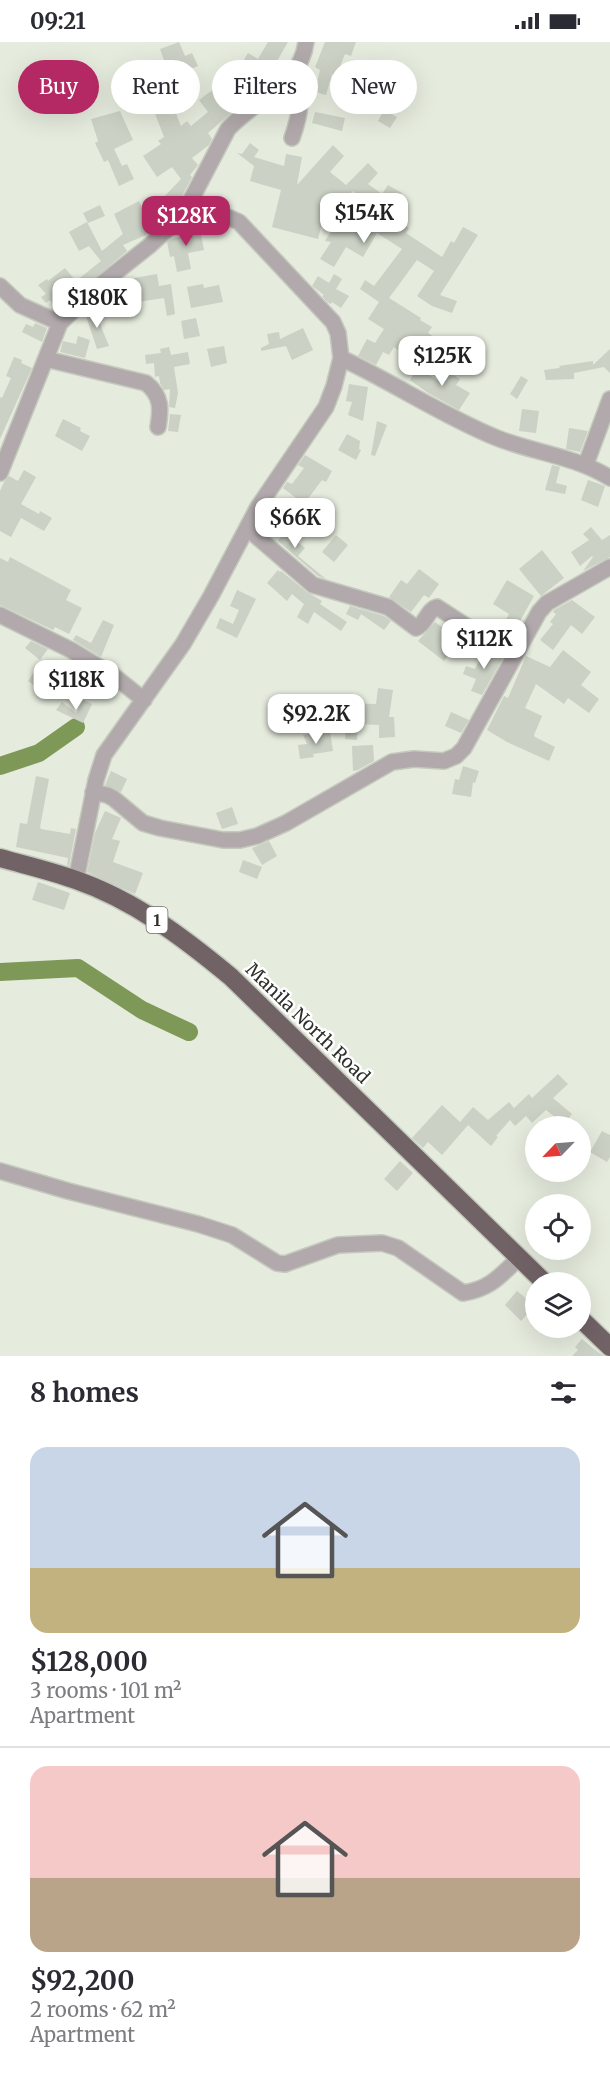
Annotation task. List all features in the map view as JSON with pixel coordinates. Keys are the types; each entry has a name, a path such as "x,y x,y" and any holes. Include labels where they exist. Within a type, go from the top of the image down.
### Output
{"highway":[{"name":"Manila North Road","path":"0,858 76,880 109,893 158,920 196,947 306,1050 534,1272"},
{"path":"591,1329 610,1347"}],"street":[{"path":"301,60 306,42"},
{"path":"0,473 60,323 100,285 183,215 228,129 244,114"},
{"path":"292,138 299,114"},
{"path":"76,880 93,792 104,755 188,634 212,596 258,507 326,407 341,358 338,333 333,322 239,222 225,216 183,215"},
{"path":"0,286 20,305 60,323"},
{"path":"341,358 380,376 478,430 500,439 586,464 610,478"},
{"path":"46,359 146,383 160,403 158,427"},
{"path":"586,464 610,399"},
{"path":"247,528 313,585 388,607 416,628 421,626 431,609 436,607 471,629 517,652"},
{"path":"93,792 107,795 143,823 223,840 240,840 257,836 324,802 392,762 414,759 444,761 456,756 464,748 539,612 547,603 610,567"},
{"path":"0,615 71,650 114,676 144,699"},
{"path":"0,1171 232,1235 277,1263 285,1264 339,1245 382,1243 398,1248 463,1293 481,1290 491,1285 519,1258"}],"building":[{"path":"179,42 185,56 192,53 195,60 164,60 160,49"},
{"path":"268,42 288,42 278,60 244,60 248,53 258,59"},
{"path":"325,42 356,42 351,56 345,54 343,60 330,60 330,81 326,95 318,93 320,70 318,60"},
{"path":"212,90 212,114 230,114 208,133 212,139 209,145 192,158 198,165 190,175 192,177 175,209 146,235 123,245 127,251 76,294 68,292 62,306 57,310 50,300 46,303 41,297 46,294 38,285 47,279 48,281 65,268 76,281 101,261 89,246 79,251 69,232 87,222 102,251 123,234 114,214 139,201 142,208 161,200 181,179 172,167 157,177 143,156 161,144 158,141 164,137 155,114 176,114 181,126 187,121 191,126 208,112 200,99"},
{"path":"111,113 121,114 133,140 114,149 122,166 127,164 134,179 119,186 108,160 104,162 95,143 98,141 91,119"},
{"path":"318,113 345,118 342,131 312,123 314,114"},
{"path":"382,114 391,114 397,117 390,128 378,121"},
{"path":"250,143 259,150 254,157 284,166 286,154 302,157 297,185 333,145 344,156 330,172 346,185 368,163 378,173 368,184 382,194 388,185 402,193 388,214 409,228 406,233 442,257 451,241 454,243 463,227 478,235 440,295 457,301 452,313 432,306 417,296 434,271 417,260 389,298 432,327 428,333 441,342 433,355 422,348 415,360 394,347 389,355 383,352 376,365 358,356 367,339 375,343 384,329 368,319 379,302 360,289 365,280 374,286 402,249 377,233 363,257 346,247 334,267 320,259 331,242 325,241 339,219 359,231 373,208 353,191 339,205 329,195 318,239 272,227 281,190 250,181 254,166 237,153 242,154"},
{"path":"100,205 105,216 88,223 83,213"},
{"path":"199,225 204,250 188,253 191,269 177,272 174,256 170,257 167,242 185,236 183,229"},
{"path":"157,274 159,286 171,284 175,314 167,316 164,298 138,302 138,300 131,300 130,293 136,292 134,278"},
{"path":"334,274 342,279 336,289 349,296 341,308 332,302 331,304 327,302 322,296 324,295 312,286 318,276 329,283"},
{"path":"203,284 204,288 219,285 223,302 191,308 187,287"},
{"path":"95,308 109,346 97,349 85,313"},
{"path":"196,318 200,336 184,339 181,321"},
{"path":"35,323 47,328 42,342 22,332 26,324 33,327"},
{"path":"303,328 313,350 292,360 286,346 261,351 261,348 269,344 267,334 279,332 280,339"},
{"path":"78,336 90,340 85,358 60,352 63,341 76,344"},
{"path":"224,346 227,363 211,367 207,349"},
{"path":"169,347 171,355 188,352 190,364 174,367 178,393 175,408 169,407 170,389 164,390 159,376 155,377 154,363 146,364 145,355 161,353 160,349"},
{"path":"610,349 610,373 604,367 574,373 574,379 546,380 544,370 593,361 593,365"},
{"path":"14,357 32,368 0,439 0,397 2,398 11,378 6,376"},
{"path":"418,368 437,380 444,369 460,379 456,385 470,393 459,410 410,380"},
{"path":"521,376 528,380 517,399 510,394"},
{"path":"349,384 368,387 363,421 348,415 352,402 346,401"},
{"path":"522,409 539,411 536,433 519,431"},
{"path":"170,414 181,415 178,432 168,431"},
{"path":"63,419 81,428 80,431 90,436 82,451 55,436"},
{"path":"377,421 387,425 375,456 371,455"},
{"path":"569,428 588,431 580,452 566,449"},
{"path":"347,434 360,441 359,449 361,450 356,460 338,450"},
{"path":"305,455 332,471 326,482 322,480 304,504 283,488 287,482 292,484 304,468 298,465"},
{"path":"552,465 560,467 556,483 567,486 565,494 545,490"},
{"path":"24,470 36,477 21,504 52,518 44,531 21,518 11,537 0,531 0,491 9,476 18,481"},
{"path":"588,480 605,486 598,507 581,500"},
{"path":"591,527 602,540 610,535 610,557 583,571 593,557 580,566 571,552 589,540 583,534"},
{"path":"285,532 305,548 298,556 326,579 318,576 278,541"},
{"path":"336,535 348,545 334,562 322,552"},
{"path":"542,550 564,578 541,596 519,569"},
{"path":"10,557 71,590 66,600 82,608 69,634 55,627 53,630 0,605 0,558 8,562"},
{"path":"419,569 439,584 429,598 424,595 411,612 389,597 401,580 407,584"},
{"path":"278,570 322,601 320,604 347,622 341,631 314,612 308,624 297,617 304,604 292,594 287,601 267,583"},
{"path":"507,580 534,596 513,639 499,632 509,614 493,604"},
{"path":"237,590 256,599 237,638 216,628 220,618 233,624 239,610 230,606"},
{"path":"572,600 595,617 582,634 571,625 553,650 540,640 553,624 550,622 556,614 554,610"},
{"path":"350,606 384,616 391,621 384,630 361,614 358,620 346,614"},
{"path":"103,620 114,625 101,657 73,640 76,635 91,643"},
{"path":"435,622 459,640 444,661 418,641"},
{"path":"31,641 48,649 40,660 25,648"},
{"path":"486,647 504,656 482,695 471,691 476,679 463,674 466,666 475,669"},
{"path":"563,650 591,672 581,685 599,699 589,713 568,698 564,704 536,684 525,708 542,716 534,735 555,747 549,761 487,730 504,696 508,698 526,656 550,667"},
{"path":"34,672 54,683 46,695 28,681"},
{"path":"378,688 393,690 389,717 394,717 395,737 379,738 379,725 358,724 357,740 345,739 346,724 343,724 343,703 376,704"},
{"path":"83,700 92,704 83,723 56,710 62,702 76,713"},
{"path":"451,712 469,720 461,733 445,726"},
{"path":"330,731 333,751 300,759 298,745 307,744 303,735"},
{"path":"373,745 374,761 353,771 352,746"},
{"path":"463,766 479,771 475,783 473,782 471,797 452,794 455,779 459,780"},
{"path":"111,771 127,779 121,792 105,785"},
{"path":"36,776 49,779 41,829 70,834 71,828 76,829 69,866 67,865 68,858 16,847 20,823 27,824"},
{"path":"232,807 238,824 222,829 216,813"},
{"path":"105,811 121,818 112,839 120,841 113,862 143,873 135,894 87,872 95,833"},
{"path":"269,841 277,856 262,865 252,848"},
{"path":"243,860 262,867 257,879 239,872"},
{"path":"38,882 70,893 64,910 32,900"},
{"path":"558,1074 568,1084 553,1098 572,1114 570,1116 554,1116 546,1110 540,1116 525,1116 515,1126 510,1120 496,1136 498,1137 491,1146 468,1125 442,1155 428,1142 423,1148 412,1138 442,1105 460,1122 473,1107 488,1120 509,1102 514,1108 529,1094 532,1098"},
{"path":"602,1131 610,1135 610,1157 607,1162 591,1153"},
{"path":"400,1161 413,1173 397,1191 384,1179"},
{"path":"517,1291 525,1297 525,1317 521,1321 505,1305"},
{"path":"582,1339 604,1356 572,1356 578,1350 575,1347"}],"waterway":[{"path":"0,766 39,753 76,727"},
{"path":"0,972 78,968 142,1010 189,1032"}]}
